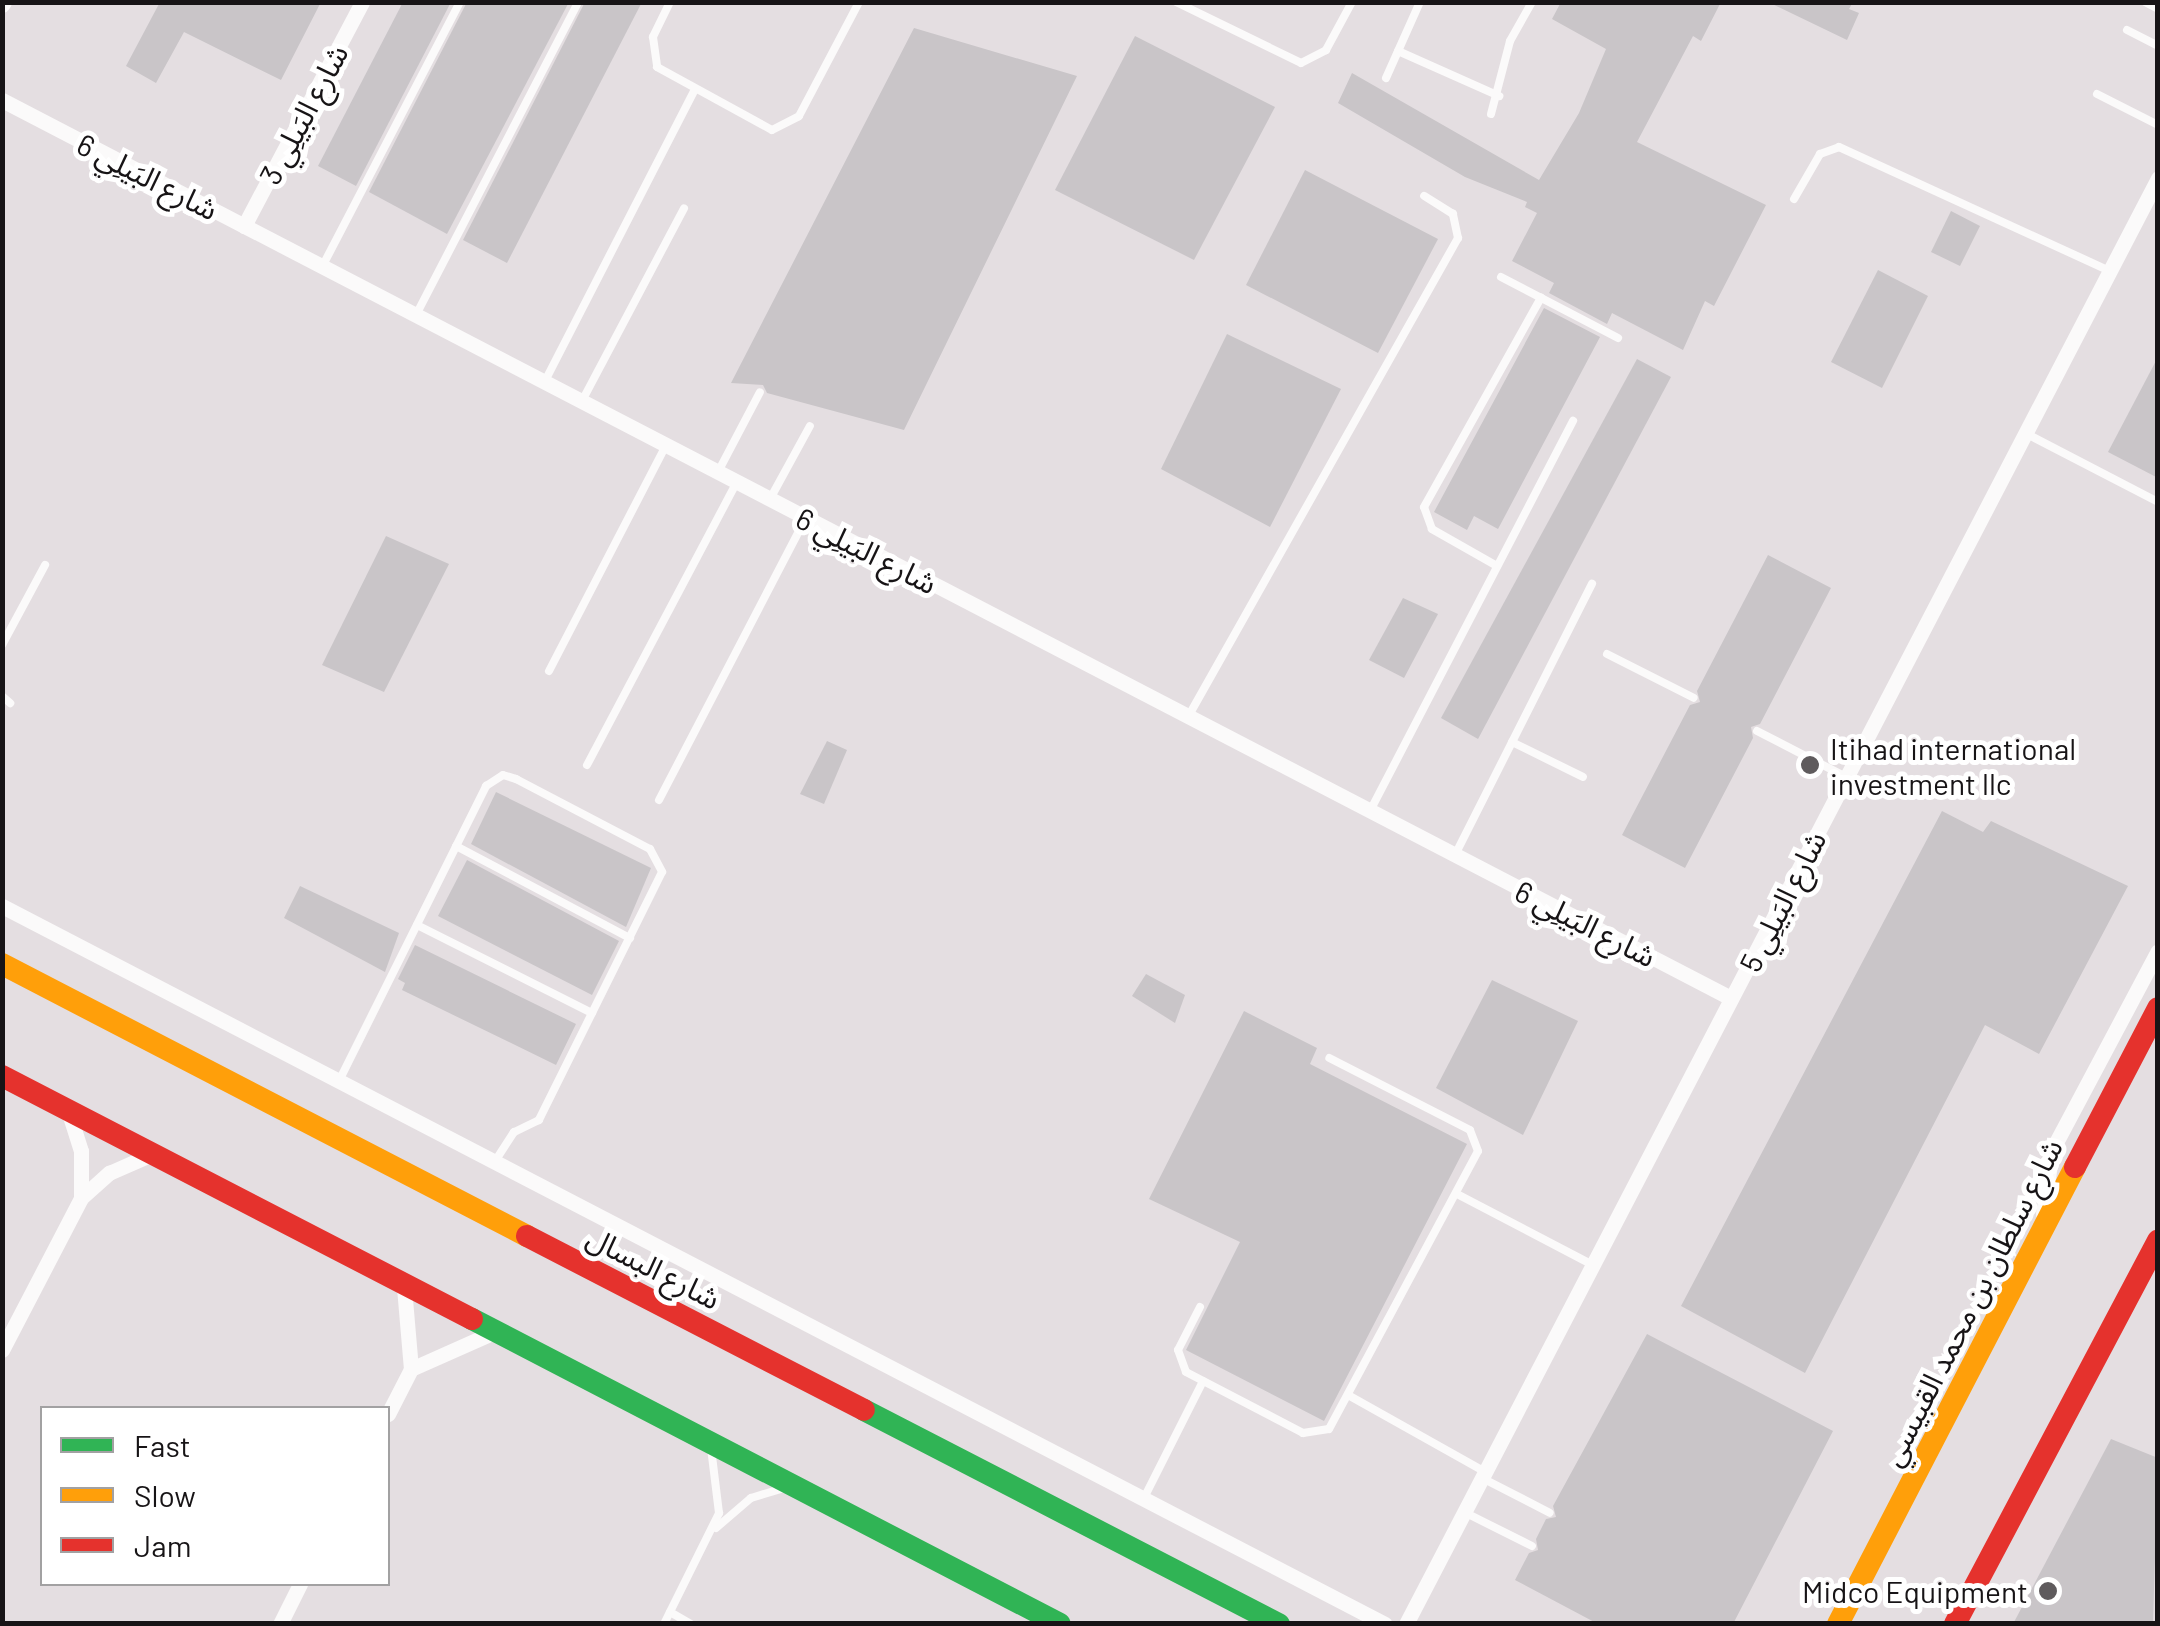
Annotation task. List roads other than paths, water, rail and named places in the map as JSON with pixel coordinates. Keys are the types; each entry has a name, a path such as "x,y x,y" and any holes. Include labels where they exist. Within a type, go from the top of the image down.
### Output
{"street":[{"name":"شارع البَيلِي 3","path":"244,226 362,2"},
{"name":"شارع البَيلِي 6","path":"2,100 1731,998"},
{"name":"شارع البَيلِي 5","path":"1406,1624 2158,178"},
{"path":"2,906 1385,1624"},
{"path":"2036,1242 2052,1150 2158,950"},
{"name":"شارع البسال","path":"2,964 1278,1624"},
{"name":"شارع سلطان بن محمد القبيسي","path":"1838,1624 2158,1008"},
{"path":"2,1076 1060,1624"},
{"path":"68,1110 81,1150 81,1198"},
{"path":"2,1350 81,1198 109,1173 150,1154"},
{"path":"1956,1624 2158,1240"},
{"path":"390,1410 411,1369 404,1287"},
{"path":"411,1369 492,1333"},
{"path":"280,1624 299,1586"}],"lane":[{"path":"322,266 460,2"},
{"path":"416,316 578,2"},
{"path":"670,2 653,37 653,58 664,75 765,128 788,128 858,2"},
{"path":"1176,2 1300,63 1326,50 1352,2"},
{"path":"1386,78 1420,2"},
{"path":"1491,114 1499,96 1510,41 1532,2"},
{"path":"2146,2 2158,9"},
{"path":"2128,30 2158,46"},
{"path":"1398,51 1499,96"},
{"path":"544,382 694,92"},
{"path":"2096,94 2158,125"},
{"path":"1794,199 1820,154 1839,147 2110,271"},
{"path":"1188,717 1458,238 1452,214 1424,196"},
{"path":"582,402 684,208"},
{"path":"1501,278 1618,338"},
{"path":"1498,566 1432,529 1424,507 1541,298"},
{"path":"718,472 760,392"},
{"path":"1370,811 1573,421"},
{"path":"770,500 810,426"},
{"path":"2025,433 2158,502"},
{"path":"549,671 666,445"},
{"path":"587,765 737,482"},
{"path":"660,800 806,518"},
{"path":"2,645 45,565"},
{"path":"1455,855 1592,584"},
{"path":"1607,654 1694,698"},
{"path":"1757,731 1846,777"},
{"path":"1512,742 1583,776"},
{"path":"339,1081 486,786 503,776 600,823 650,850 662,865 539,1120 514,1132 495,1162"},
{"path":"456,846 630,938"},
{"path":"417,925 592,1014"},
{"path":"1200,1307 1178,1358 1202,1382 1310,1435 1329,1429 1478,1151 1470,1130 1329,1058"},
{"path":"1457,1194 1593,1265"},
{"path":"1144,1498 1202,1382"},
{"path":"1348,1395 1550,1513"},
{"path":"664,1624 710,1535 720,1487 710,1444"},
{"path":"710,1535 750,1498 793,1487"},
{"path":"1464,1512 1532,1546"},
{"path":"670,1612 691,1624"}],"place":[{"name":"Itihad international investment llc","path":"1810,765"},
{"name":"Midco Equipment","path":"2048,1591"}]}
